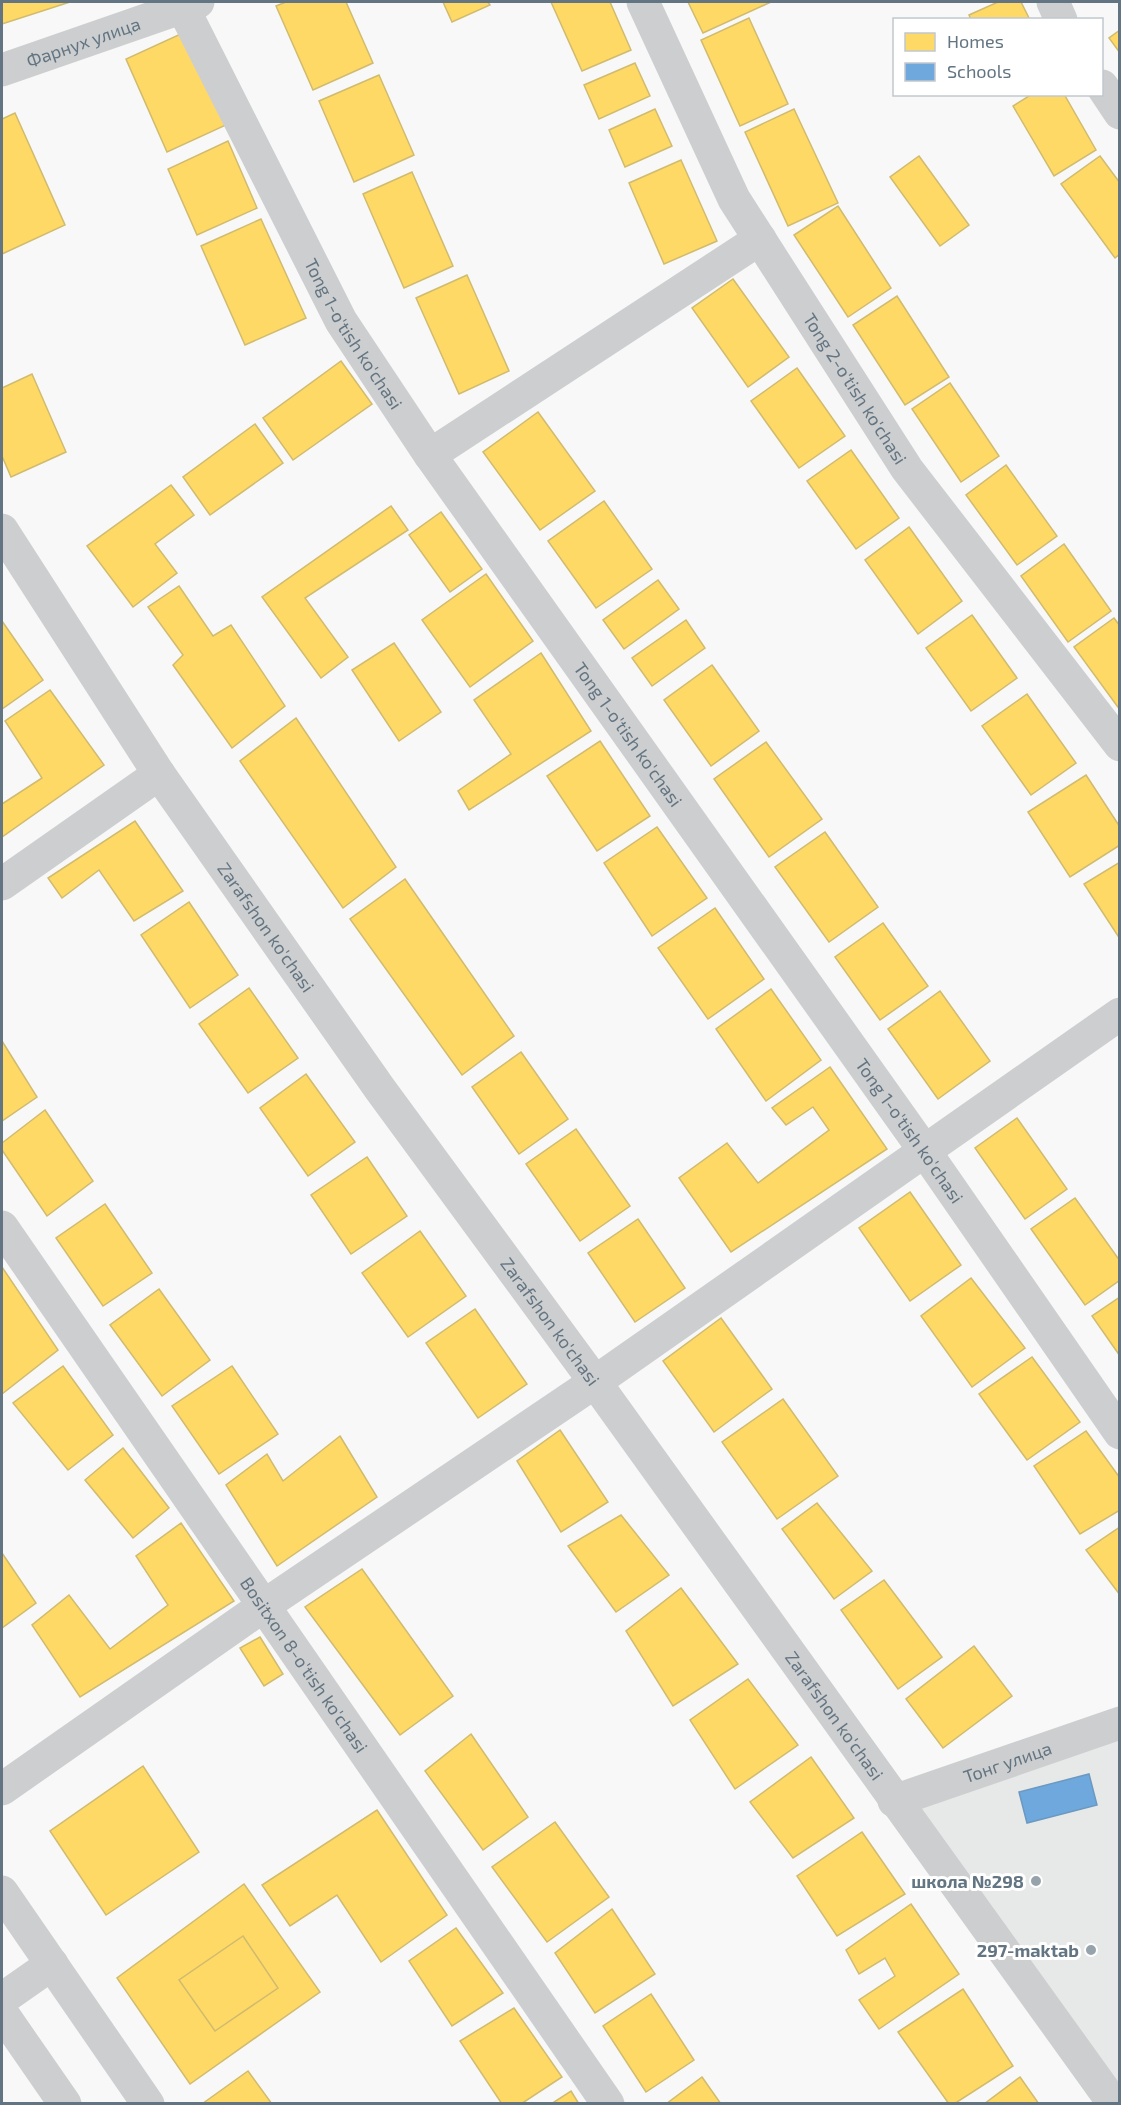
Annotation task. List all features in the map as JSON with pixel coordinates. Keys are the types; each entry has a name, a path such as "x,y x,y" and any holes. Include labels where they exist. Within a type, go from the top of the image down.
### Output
{"street":[{"name":"Tong 2-o'tish ko'chasi","path":"643,2 734,199 907,469 1119,745"},
{"path":"1053,2 1060,18"},
{"name":"Фарнух улица","path":"2,70 190,5"},
{"name":"Tong 1-o'tish ko'chasi","path":"190,5 341,321 430,455 924,1150 1119,1433"},
{"path":"1103,89 1119,113"},
{"path":"430,455 760,239"},
{"name":"Zarafshon ko'chasi","path":"2,530 159,774 380,1089 595,1382 894,1801 1114,2103"},
{"path":"2,884 159,774"},
{"path":"2,1789 262,1607 595,1382 1119,1014"},
{"name":"Bositxon 8-o'tish ko'chasi","path":"2,1227 262,1607 608,2103"},
{"name":"Тонг улица","path":"894,1801 1119,1723"},
{"path":"2,1892 148,2103"},
{"path":"2,1999 52,1964"},
{"path":"2,2013 65,2103"}],"shaded area":[{"name":"школа №298","path":"1119,1723 1119,2103 894,1801"}],"building: Homes":[{"path":"2,2 70,2 2,24"},
{"path":"286,2 346,2 373,63 313,90 276,6"},
{"path":"443,2 488,2 490,5 452,22"},
{"path":"551,2 610,2 631,50 582,71"},
{"path":"688,2 771,2 703,33"},
{"path":"998,2 1021,2 1029,18 970,18 969,15"},
{"path":"749,18 788,104 740,126 701,40"},
{"path":"1120,30 1120,53 1109,38"},
{"path":"185,32 226,125 167,152 126,59"},
{"path":"635,63 650,96 599,119 584,85"},
{"path":"379,75 414,155 354,182 319,101"},
{"path":"1029,96 1065,96 1096,150 1054,176 1013,106"},
{"path":"655,109 672,146 625,167 609,130"},
{"path":"794,109 838,203 788,226 745,132"},
{"path":"15,113 65,225 2,254 2,119"},
{"path":"228,141 257,208 197,235 168,169"},
{"path":"919,156 969,225 940,246 890,177"},
{"path":"1100,156 1120,183 1120,254 1115,258 1061,184"},
{"path":"681,160 717,241 664,264 629,183"},
{"path":"412,172 453,266 404,288 363,194"},
{"path":"838,206 891,288 848,317 794,235"},
{"path":"261,219 306,318 245,345 201,246"},
{"path":"467,275 509,371 459,394 416,298"},
{"path":"733,279 789,357 748,387 692,308"},
{"path":"897,296 949,377 905,405 853,325"},
{"path":"341,361 372,404 293,460 263,418"},
{"path":"797,368 845,436 799,468 751,401"},
{"path":"32,374 66,452 11,477 2,456 2,388"},
{"path":"950,383 999,456 961,482 912,409"},
{"path":"538,412 595,491 540,530 483,452"},
{"path":"255,424 283,463 210,515 183,477"},
{"path":"851,450 899,518 856,549 807,481"},
{"path":"1006,465 1057,536 1017,565 966,495"},
{"path":"171,485 194,515 155,544 177,573 133,607 87,546"},
{"path":"604,501 652,569 596,608 548,541"},
{"path":"391,506 408,530 305,598 348,657 321,678 262,597"},
{"path":"441,512 482,569 450,592 409,535"},
{"path":"909,527 962,601 918,634 865,560"},
{"path":"1064,544 1111,611 1068,642 1021,576"},
{"path":"486,574 533,641 470,687 422,620"},
{"path":"658,580 679,609 624,649 603,620"},
{"path":"179,586 213,636 231,625 285,706 232,748 173,665 183,655 148,607"},
{"path":"972,615 1017,678 971,711 926,648"},
{"path":"1114,618 1120,626 1120,710 1074,647"},
{"path":"686,620 705,648 652,686 632,658"},
{"path":"2,621 43,680 2,709"},
{"path":"394,643 441,712 399,741 352,670"},
{"path":"541,653 591,731 469,810 458,791 511,754 474,700"},
{"path":"712,665 759,731 711,766 664,700"},
{"path":"50,690 104,765 2,837 2,804 42,778 5,721"},
{"path":"1027,694 1076,763 1031,795 982,726"},
{"path":"296,718 396,867 343,908 240,761"},
{"path":"600,741 650,816 597,851 547,776"},
{"path":"766,742 822,819 769,857 714,779"},
{"path":"1086,775 1120,827 1120,845 1070,877 1028,812"},
{"path":"135,821 183,891 134,921 99,870 62,898 48,878"},
{"path":"657,827 707,898 652,936 604,863"},
{"path":"825,832 878,907 829,942 775,867"},
{"path":"1120,862 1120,939 1084,884"},
{"path":"405,879 514,1036 462,1075 350,919"},
{"path":"189,902 238,975 190,1008 141,935"},
{"path":"715,908 764,979 708,1019 658,948"},
{"path":"883,923 928,986 880,1020 835,957"},
{"path":"249,988 298,1058 248,1093 199,1024"},
{"path":"771,989 821,1060 766,1101 716,1029"},
{"path":"940,991 990,1061 938,1099 888,1029"},
{"path":"2,1041 37,1097 2,1121"},
{"path":"521,1052 568,1119 519,1154 472,1087"},
{"path":"830,1067 887,1149 731,1252 679,1178 727,1143 758,1183 829,1130 813,1107 786,1125 772,1108"},
{"path":"306,1074 355,1142 308,1176 260,1108"},
{"path":"45,1110 93,1181 47,1216 2,1150 2,1143"},
{"path":"1017,1118 1067,1189 1025,1219 975,1148"},
{"path":"576,1129 630,1206 580,1241 526,1164"},
{"path":"367,1157 407,1216 351,1254 311,1195"},
{"path":"910,1192 961,1265 910,1301 859,1228"},
{"path":"1075,1198 1120,1261 1120,1280 1085,1305 1031,1229"},
{"path":"105,1204 152,1273 103,1306 56,1238"},
{"path":"638,1219 685,1288 635,1322 588,1253"},
{"path":"420,1231 466,1296 408,1337 362,1273"},
{"path":"2,1267 58,1350 2,1394"},
{"path":"971,1278 1025,1348 972,1387 921,1316"},
{"path":"159,1289 210,1360 162,1396 110,1325"},
{"path":"1120,1297 1120,1356 1092,1316"},
{"path":"475,1309 527,1384 478,1418 426,1343"},
{"path":"721,1318 772,1389 714,1432 663,1361"},
{"path":"1032,1357 1080,1422 1027,1460 979,1394"},
{"path":"63,1366 113,1435 68,1470 13,1403"},
{"path":"232,1366 278,1434 219,1474 172,1406"},
{"path":"783,1399 838,1476 777,1519 722,1442"},
{"path":"560,1430 608,1502 561,1532 517,1461"},
{"path":"1086,1431 1120,1478 1120,1510 1080,1534 1034,1466"},
{"path":"340,1436 377,1497 277,1566 226,1485 267,1454 283,1481"},
{"path":"123,1448 169,1508 133,1538 85,1480"},
{"path":"817,1503 872,1571 834,1599 782,1529"},
{"path":"621,1515 669,1575 616,1612 568,1546"},
{"path":"181,1523 234,1601 80,1697 32,1625 69,1595 110,1649 168,1605 136,1556"},
{"path":"1120,1527 1120,1595 1086,1550"},
{"path":"2,1553 36,1603 2,1628"},
{"path":"362,1569 453,1696 400,1735 305,1607"},
{"path":"884,1580 942,1657 898,1689 841,1610"},
{"path":"681,1588 738,1664 673,1706 626,1631"},
{"path":"260,1637 283,1674 264,1686 240,1648"},
{"path":"974,1646 1012,1696 943,1748 906,1699"},
{"path":"748,1679 798,1745 735,1789 690,1720"},
{"path":"471,1734 528,1817 483,1850 425,1771"},
{"path":"811,1757 854,1818 793,1858 750,1802"},
{"path":"143,1766 199,1852 106,1915 50,1831"},
{"path":"377,1810 447,1915 381,1962 337,1895 290,1926 262,1885"},
{"path":"555,1822 609,1897 547,1942 492,1867"},
{"path":"862,1832 905,1894 837,1936 797,1876"},
{"path":"244,1884 320,1992 190,2084 117,1978"},
{"path":"911,1904 959,1974 879,2029 859,2000 895,1976 885,1958 859,1974 846,1950"},
{"path":"612,1909 655,1974 595,2013 555,1953"},
{"path":"456,1928 503,1993 452,2026 409,1961"},
{"path":"243,1936 278,1988 215,2031 179,1980"},
{"path":"963,1989 1013,2066 954,2104 949,2104 898,2032"},
{"path":"651,1994 694,2060 646,2092 603,2026"},
{"path":"514,2008 562,2077 521,2104 502,2104 460,2041"},
{"path":"248,2071 272,2104 202,2104"},
{"path":"702,2077 721,2104 666,2104"},
{"path":"1020,2077 1039,2104 984,2104"},
{"path":"571,2091 579,2104 551,2104"}],"building: Schools":[{"path":"1089,1774 1097,1805 1027,1823 1019,1792"}],"place":[{"name":"школа №298","path":"1036,1881"},
{"name":"297-maktab","path":"1091,1950"}]}
